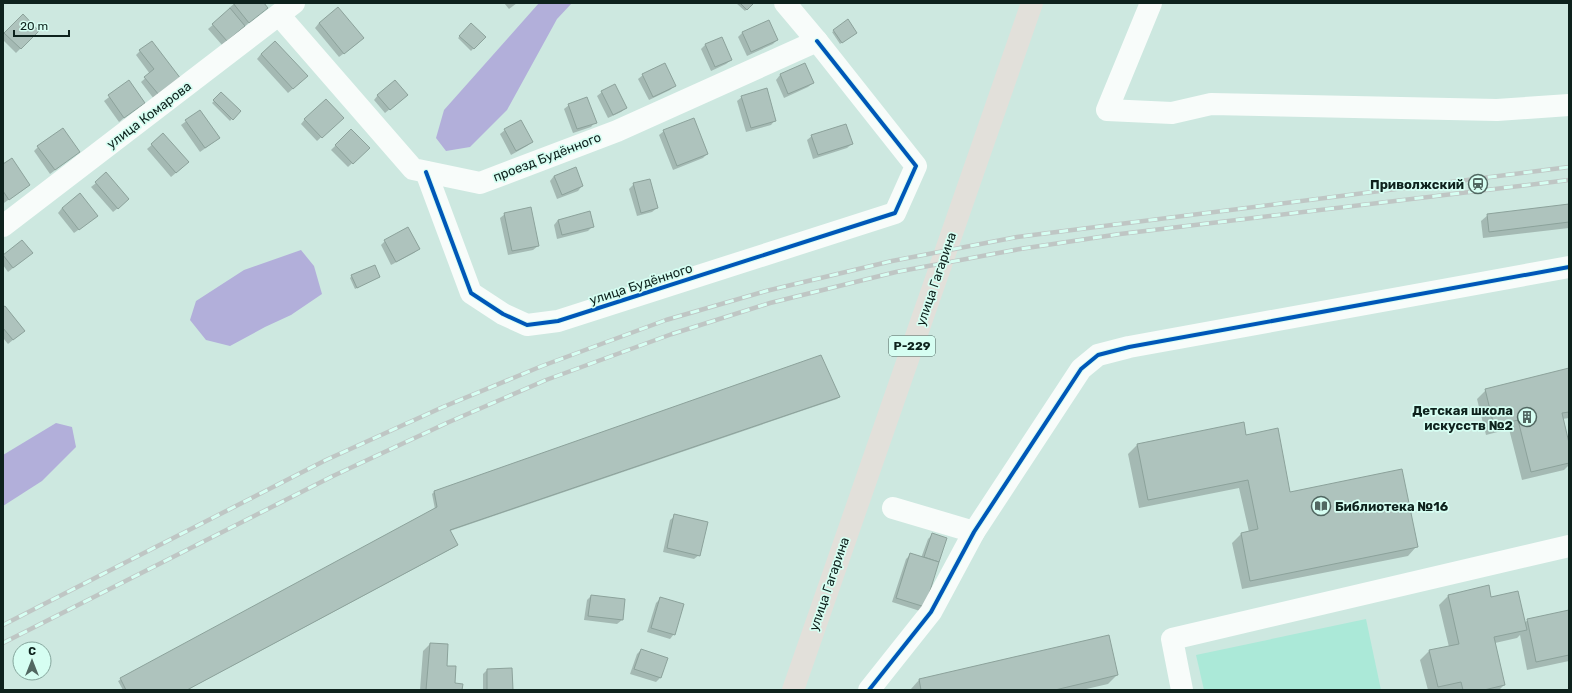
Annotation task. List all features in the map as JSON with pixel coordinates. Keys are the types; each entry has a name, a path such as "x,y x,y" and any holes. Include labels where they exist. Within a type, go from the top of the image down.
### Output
{"main road":[{"name":"улица Гагарина","path":"793,690 1032,3"}],"street":[{"path":"784,3 817,41"},
{"path":"1150,3 1107,110 1172,113 1211,104 1497,110 1569,105"},
{"name":"проезд Будённого","path":"287,9 412,169 480,183 617,131 817,41"},
{"name":"улица Комарова","path":"5,220 287,9"},
{"name":"улица Будённого","path":"426,172 470,293 503,314 527,325 558,321 895,213 916,166 817,41"},
{"path":"869,690 931,612 974,532 1081,369 1098,355 1129,347 1569,267"},
{"path":"893,508 974,532"},
{"path":"1182,690 1172,639 1569,546"}],"green space":[{"path":"1366,619 1381,690 1204,690 1196,655"}],"water":[{"path":"539,3 572,3 557,19 507,110 470,147 446,151 436,138 444,110"},
{"path":"301,250 314,266 322,294 291,315 230,346 206,340 190,320 196,301 244,270"},
{"path":"56,423 72,427 76,447 42,481 3,506 3,455"}],"building":[{"path":"233,3 264,3 268,8 249,23"},
{"path":"740,3 754,3 747,10"},
{"path":"338,7 364,38 344,54 319,23"},
{"path":"230,8 245,26 227,41 212,24"},
{"path":"23,14 39,31 21,49 4,33"},
{"path":"848,19 857,33 842,43 833,30"},
{"path":"769,20 778,40 751,52 742,32"},
{"path":"471,23 486,37 474,49 459,36"},
{"path":"722,37 732,60 715,67 705,44"},
{"path":"152,41 181,79 159,95 144,77 154,69 139,50"},
{"path":"275,41 308,76 293,89 261,54"},
{"path":"665,63 676,86 653,97 642,74"},
{"path":"805,63 814,83 788,94 780,74"},
{"path":"129,80 145,103 124,118 108,95"},
{"path":"395,80 408,95 390,110 377,95"},
{"path":"615,84 627,108 613,115 601,91"},
{"path":"767,88 776,121 751,128 741,96"},
{"path":"221,92 241,111 233,120 213,100"},
{"path":"587,97 597,123 577,129 568,104"},
{"path":"326,99 344,118 322,138 304,119"},
{"path":"200,110 220,138 205,148 185,120"},
{"path":"694,118 708,154 677,166 663,130"},
{"path":"521,120 533,142 516,151 504,129"},
{"path":"846,124 853,144 818,155 811,135"},
{"path":"63,128 80,152 55,170 37,146"},
{"path":"351,129 370,148 353,164 335,145"},
{"path":"163,133 189,162 176,173 151,144"},
{"path":"12,158 30,185 9,200 3,191 3,164"},
{"path":"576,167 583,186 562,195 554,176"},
{"path":"106,172 129,199 118,209 95,182"},
{"path":"650,179 658,208 641,213 633,183"},
{"path":"80,193 98,216 79,230 62,208"},
{"path":"1569,204 1569,222 1489,232 1487,214"},
{"path":"531,207 539,246 512,251 504,213"},
{"path":"590,211 594,227 562,235 558,220"},
{"path":"408,227 420,249 396,262 384,240"},
{"path":"22,240 33,253 13,268 3,255"},
{"path":"375,265 380,277 357,288 351,275"},
{"path":"5,306 25,331 13,340 3,328 3,307"},
{"path":"821,355 840,397 450,530 458,545 187,690 126,690 120,678 437,507 434,491"},
{"name":"Детская школа искусств №2","path":"1569,368 1569,412 1562,413 1569,443 1569,463 1531,472 1518,420 1494,426 1485,389"},
{"path":"1244,422 1246,435 1278,428 1290,492 1402,469 1418,547 1250,581 1241,533 1258,529 1248,480 1148,500 1137,444"},
{"path":"674,514 708,522 700,556 667,548"},
{"path":"932,533 947,538 939,562 924,557"},
{"path":"910,553 939,562 925,607 896,598"},
{"path":"1489,585 1491,597 1518,591 1527,630 1494,637 1505,685 1484,690 1463,690 1461,682 1438,687 1429,650 1459,644 1448,595"},
{"path":"591,595 625,599 623,620 588,616"},
{"path":"660,597 684,604 675,635 651,628"},
{"path":"1569,610 1569,655 1536,662 1527,619"},
{"path":"1109,635 1118,675 1055,690 921,690 919,679"},
{"path":"430,643 448,644 447,666 456,666 455,683 463,684 462,690 426,690"},
{"path":"641,649 668,658 661,678 634,669"},
{"path":"512,668 513,690 487,690 487,669"}],"railway":[{"path":"3,625 326,460 443,407 542,366 666,320 766,291 892,261 1017,237 1569,167"},
{"path":"3,643 333,476 449,422 546,380 672,334 770,303 896,272 1020,249 1120,234 1569,180"}],"cycle path":[{"path":"426,172 471,293 503,314 527,325 558,321 895,213 916,166 817,41"},
{"path":"869,690 931,612 974,532 1081,369 1098,355 1129,347 1569,267"}],"place":[{"name":"Приволжский","path":"1478,184"},
{"name":"Детская школа искусств №2","path":"1527,417"},
{"name":"Библиотека №16","path":"1321,506"}]}
